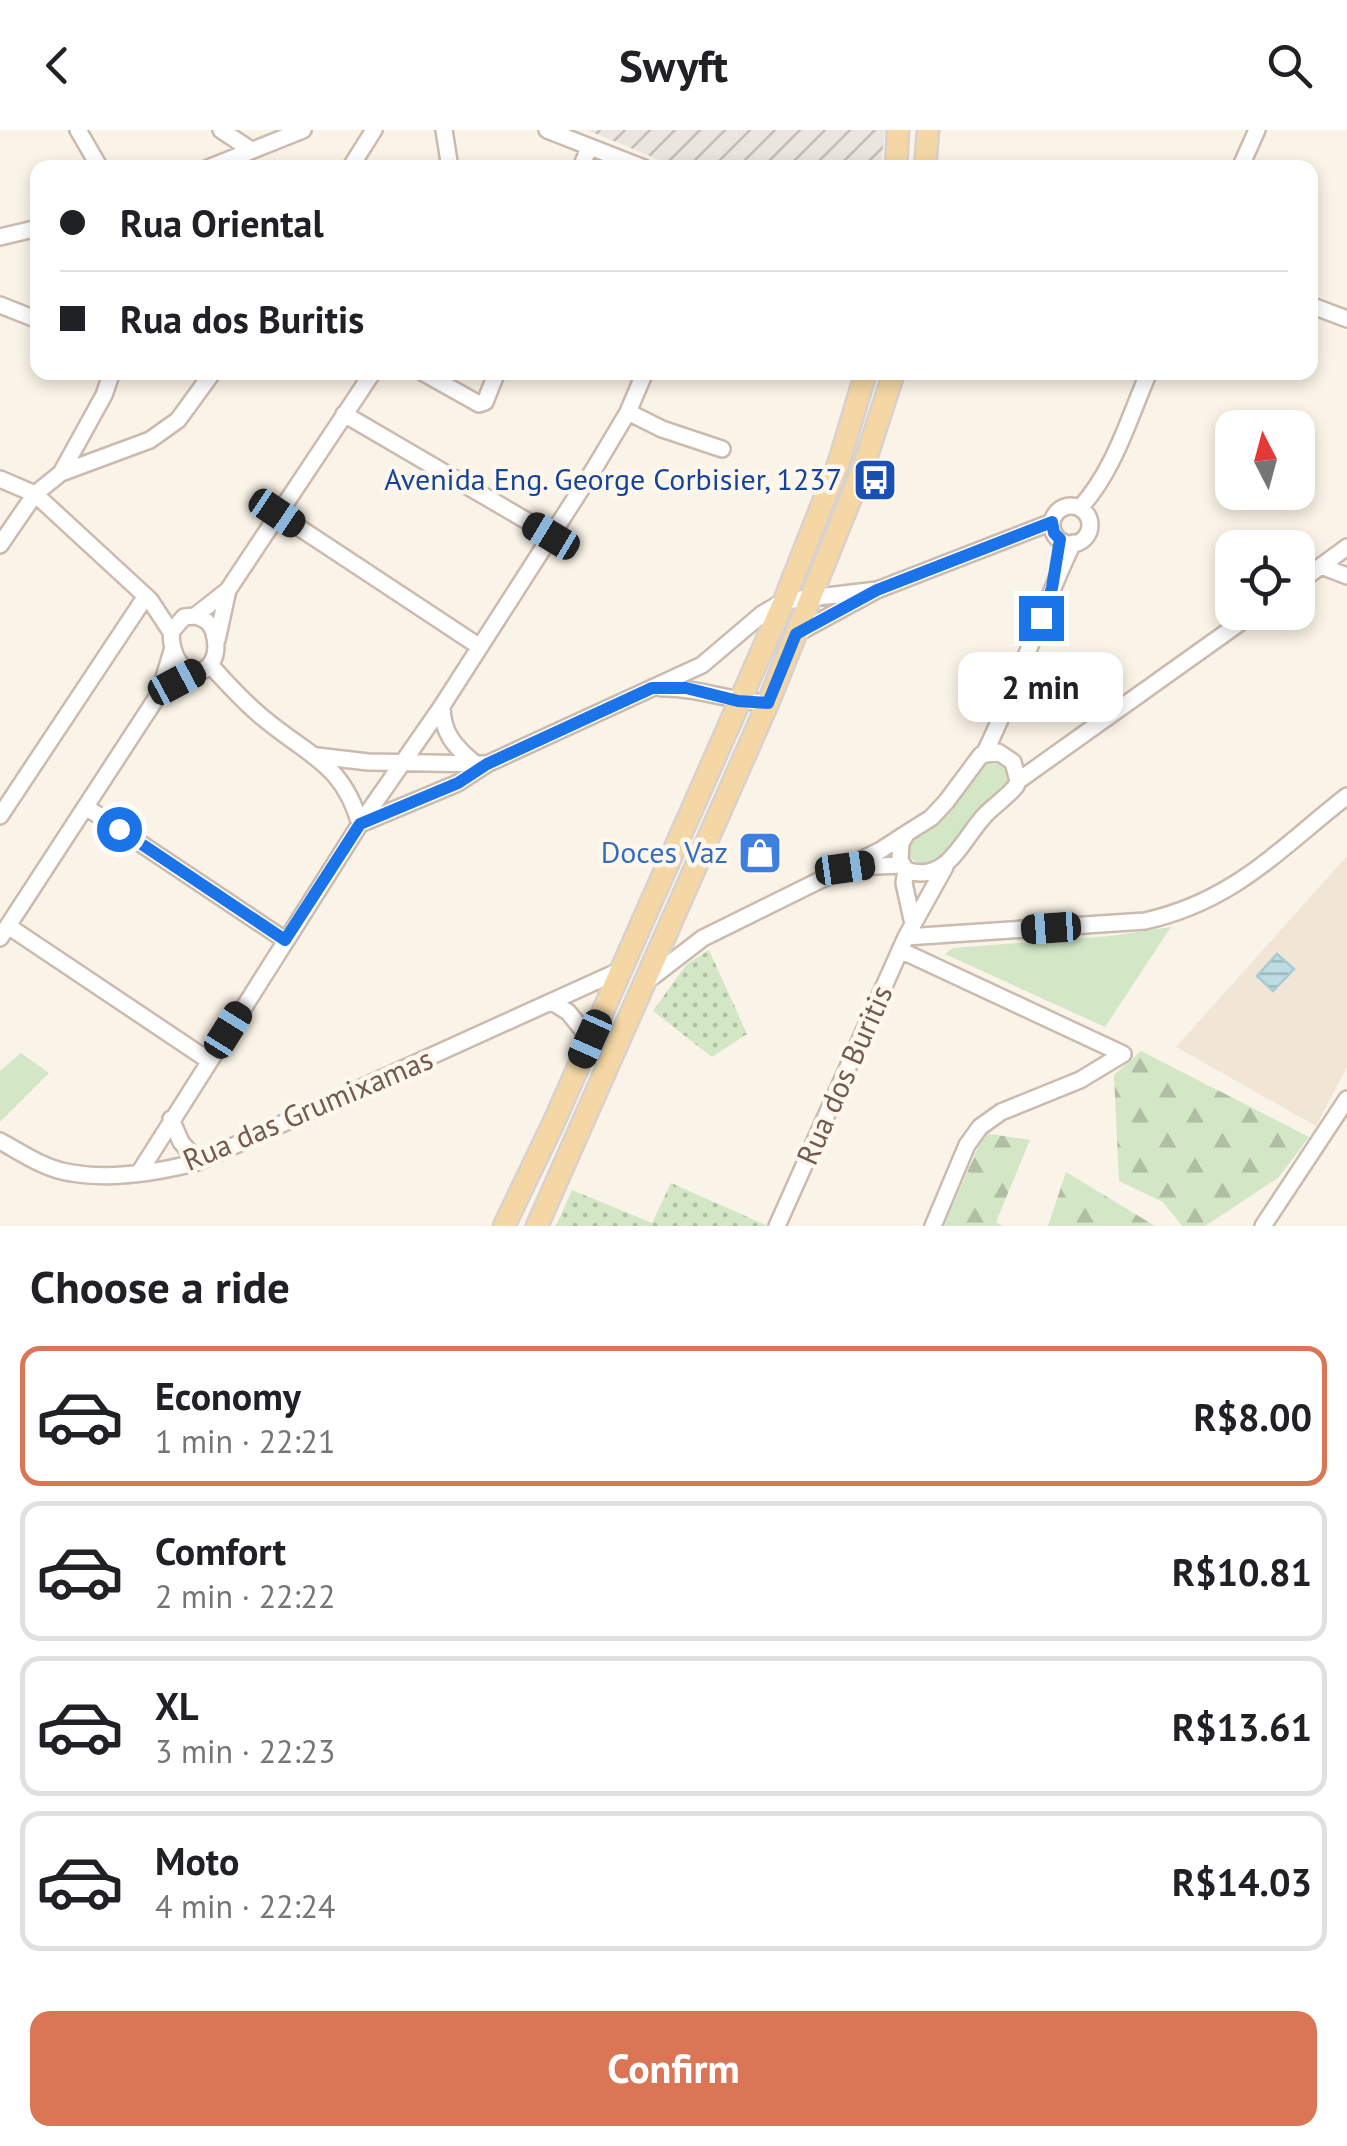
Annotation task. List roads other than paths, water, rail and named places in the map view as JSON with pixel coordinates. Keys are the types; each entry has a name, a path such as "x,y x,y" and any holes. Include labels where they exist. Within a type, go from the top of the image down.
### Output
{"main road":[{"path":"896,160 898,130"},
{"path":"926,160 928,130"},
{"path":"501,1226 590,1039 784,601 839,462 864,380"},
{"path":"537,1226 768,703 863,468 891,380"}],"street":[{"path":"78,130 95,160"},
{"path":"222,130 251,150"},
{"path":"227,160 303,130"},
{"path":"355,160 374,130"},
{"path":"444,130 449,160"},
{"path":"548,130 623,160"},
{"path":"1243,160 1256,130"},
{"path":"584,160 589,147"},
{"path":"0,237 30,230"},
{"path":"0,304 30,317"},
{"path":"1318,308 1347,319"},
{"path":"61,472 109,380"},
{"path":"0,545 35,494 61,472 150,440 178,420 207,380"},
{"path":"216,643 228,590 367,380"},
{"path":"436,380 479,404 485,402 494,380"},
{"path":"139,1173 360,824 442,706 551,536 628,412 642,380"},
{"path":"1080,508 1113,464 1146,380"},
{"path":"628,412 722,449"},
{"path":"344,414 551,536"},
{"path":"0,479 35,494 148,598 171,632 172,651 158,694 4,932 208,1060"},
{"path":"796,634 877,590 1052,522 1062,508 1080,508 1088,516 1090,528 1084,538 1066,541 1054,533 1052,522"},
{"path":"277,513 480,647"},
{"path":"643,984 704,938 845,868 931,818 992,752 1066,541"},
{"path":"1315,570 1347,546"},
{"path":"1321,566 1347,576"},
{"path":"171,632 228,590"},
{"path":"360,824 458,783 480,763 702,665 762,614 784,601 877,590"},
{"path":"148,598 205,619 213,628 216,643 216,657 203,669 158,694"},
{"path":"0,816 148,598"},
{"path":"992,752 1014,762 1018,780 1230,630"},
{"path":"172,651 184,670 203,669 316,756 346,786 360,824"},
{"path":"702,665 702,690"},
{"path":"652,688 702,690 738,701 768,703"},
{"path":"442,706 444,728 452,744 480,763"},
{"path":"316,756 349,761 480,763"},
{"name":"Rua dos Buritis","path":"777,1226 906,937 946,866 978,823 1008,796 1018,780"},
{"path":"906,937 1144,921 1177,914 1256,872 1347,796"},
{"path":"86,807 285,940"},
{"path":"906,937 900,850 907,832"},
{"path":"845,868 904,868 915,873 946,866"},
{"path":"669,926 682,938 704,938"},
{"path":"906,937 1123,1054 1080,1080 1001,1112 980,1127 967,1145 934,1226"},
{"name":"Rua das Grumixamas","path":"0,1140 47,1166 71,1174 139,1173 198,1162 621,970"},
{"path":"552,1002 568,1012 590,1039"},
{"path":"1263,1226 1347,1099"},
{"path":"171,1119 181,1142 198,1162"}],"water":[{"path":"1277,954 1294,969 1273,991 1257,976"}],"place":[{"name":"Avenida Eng. George Corbisier, 1237","path":"875,480"},
{"name":"Doces Vaz","path":"760,853"}]}
